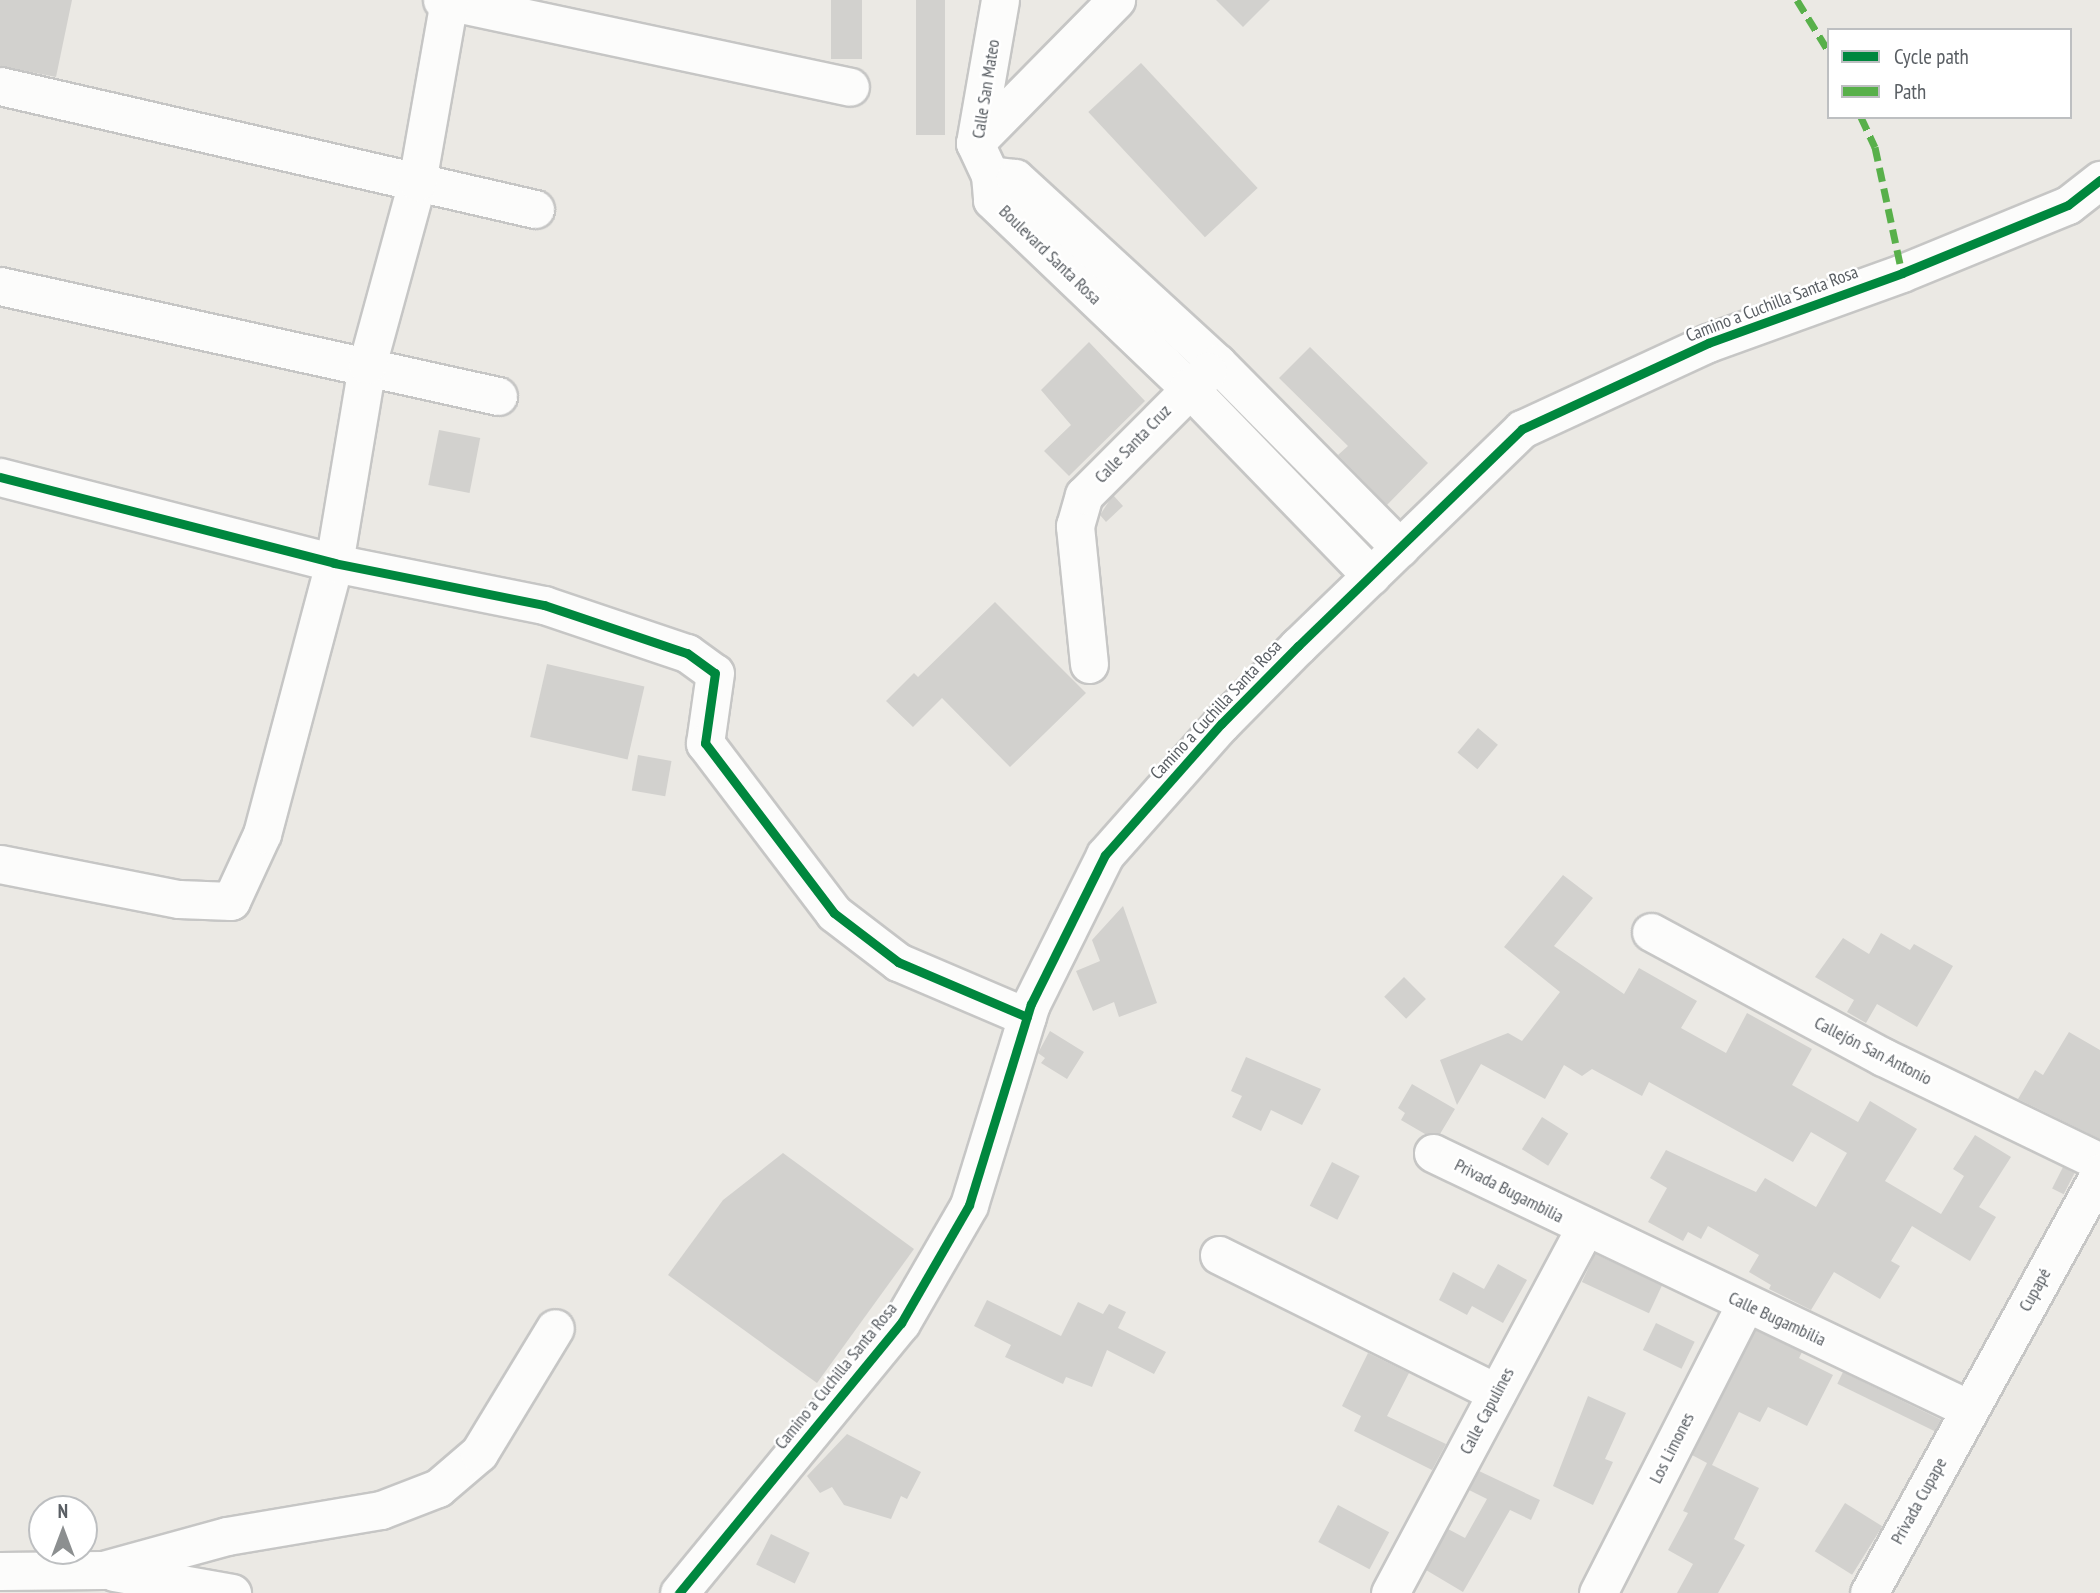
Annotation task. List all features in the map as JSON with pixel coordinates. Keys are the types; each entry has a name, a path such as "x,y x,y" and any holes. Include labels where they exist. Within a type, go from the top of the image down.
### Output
{"street":[{"name":"Calle San Mateo","path":"990,175 975,143 1000,0"},
{"path":"0,864 179,899 231,901 262,834 334,563 367,365 417,182 447,1 850,87"},
{"path":"975,143 1097,7"},
{"path":"0,86 535,209"},
{"name":"Boulevard Santa Rosa","path":"1371,576 1188,387 992,200 990,175 1015,177 1217,363 1400,548"},
{"name":"Camino a Cuchilla Santa Rosa","path":"679,1593 901,1323 969,1205 1027,1017 1105,855 1221,724 1522,429 1708,343 1902,273 2068,205 2100,180"},
{"path":"0,286 498,396"},
{"name":"Calle Santa Cruz","path":"1089,664 1075,526 1084,495 1188,387 1217,363"},
{"path":"0,477 334,563 544,606 688,653 715,673 705,743 834,913 898,962 1027,1017"},
{"name":"Callejón San Antonio","path":"1651,932 1883,1057 2100,1162"},
{"name":"Privada Bugambilia","path":"1433,1153 1584,1229"},
{"name":"Cupapé","path":"1969,1409 2100,1172"},
{"name":"Calle Bugambilia","path":"1584,1229 1969,1409"},
{"name":"Calle Capulines","path":"1402,1589 1497,1392 1584,1229"},
{"path":"1219,1255 1497,1392"},
{"name":"Los Limones","path":"1598,1593 1745,1304"},
{"path":"103,1570 227,1536 381,1510 438,1488 479,1453 555,1328"},
{"name":"Privada Cupape","path":"1869,1593 1969,1409"},
{"path":"0,1571 103,1570 232,1593"}],"building":[{"path":"0,0 72,0 56,77 0,66"},
{"path":"831,0 862,0 862,59 831,59"},
{"path":"916,0 945,0 945,135 916,135"},
{"path":"1216,0 1270,0 1243,27"},
{"path":"1141,63 1258,188 1205,237 1088,112"},
{"path":"1089,342 1145,401 1069,476 1044,451 1071,425 1041,390"},
{"path":"1310,347 1428,463 1387,505 1338,455 1348,446 1279,378"},
{"path":"439,430 480,438 470,493 428,485"},
{"path":"1113,495 1123,506 1106,522 1100,515"},
{"path":"995,602 1086,693 1010,767 942,698 913,727 886,701 914,673 918,677"},
{"path":"547,664 644,686 628,760 530,737"},
{"path":"1478,728 1498,745 1477,769 1457,753"},
{"path":"638,755 671,761 665,796 632,790"},
{"path":"1563,875 1593,898 1554,946 1624,994 1639,968 1697,1001 1681,1028 1726,1053 1747,1013 1812,1049 1792,1085 1858,1122 1870,1101 1917,1129 1885,1181 1941,1214 1964,1176 1953,1169 1975,1135 2011,1157 1979,1207 1996,1217 1970,1261 1912,1226 1891,1261 1900,1266 1880,1299 1834,1272 1811,1310 1769,1289 1771,1285 1749,1272 1759,1255 1708,1226 1701,1239 1688,1232 1683,1241 1648,1222 1667,1188 1650,1178 1666,1150 1756,1192 1765,1178 1816,1207 1847,1153 1811,1132 1793,1162 1649,1082 1642,1096 1592,1069 1582,1076 1564,1065 1545,1099 1481,1064 1457,1105 1440,1060 1508,1033 1522,1041 1560,992 1504,947"},
{"path":"1123,906 1157,1003 1119,1017 1114,1002 1093,1011 1076,971 1100,961 1092,940"},
{"path":"1881,933 1910,950 1914,944 1953,966 1917,1027 1877,1004 1866,1023 1847,1012 1854,1000 1815,977 1843,938 1869,954"},
{"path":"1404,977 1426,999 1406,1019 1384,997"},
{"path":"1050,1031 1084,1052 1067,1079 1041,1063 1045,1058 1038,1053"},
{"path":"2069,1032 2100,1050 2100,1139 2018,1099 2035,1070 2043,1075"},
{"path":"1246,1057 1321,1089 1302,1125 1271,1110 1261,1131 1232,1117 1242,1096 1231,1091"},
{"path":"1412,1084 1455,1109 1440,1134 1425,1134 1401,1120 1405,1113 1398,1108"},
{"path":"1542,1117 1568,1133 1548,1166 1522,1149"},
{"path":"783,1153 914,1249 817,1383 668,1275 723,1200"},
{"path":"1332,1162 1360,1176 1337,1220 1310,1206"},
{"path":"2063,1167 2075,1173 2064,1194 2052,1188"},
{"path":"1595,1254 1662,1285 1649,1313 1582,1282"},
{"path":"1498,1264 1527,1280 1503,1323 1472,1306 1467,1315 1439,1300 1453,1272 1484,1289"},
{"path":"987,1300 1061,1336 1078,1302 1103,1314 1109,1304 1126,1312 1118,1328 1166,1352 1154,1374 1107,1350 1092,1387 1066,1377 1063,1384 1005,1357 1011,1345 974,1326"},
{"path":"1656,1323 1695,1342 1681,1369 1643,1350"},
{"path":"1755,1330 1802,1352 1799,1358 1833,1375 1807,1426 1768,1407 1760,1422 1739,1412 1712,1465 1759,1488 1734,1539 1745,1545 1718,1593 1677,1593 1693,1564 1668,1550 1688,1513 1683,1511 1707,1463 1692,1455"},
{"path":"1368,1353 1409,1373 1387,1416 1446,1444 1432,1470 1354,1431 1361,1416 1342,1406"},
{"path":"1843,1372 1941,1420 1935,1431 1837,1384"},
{"path":"1588,1396 1626,1413 1605,1459 1613,1462 1593,1505 1553,1486"},
{"path":"847,1434 921,1472 907,1499 901,1496 891,1519 844,1505 832,1487 820,1493 807,1476"},
{"path":"1479,1471 1540,1500 1531,1520 1510,1510 1463,1592 1426,1570 1448,1529 1465,1538 1487,1499 1469,1490"},
{"path":"1845,1503 1882,1526 1852,1575 1815,1551"},
{"path":"1338,1505 1389,1532 1369,1569 1318,1542"},
{"path":"771,1534 810,1553 795,1583 756,1565"}],"marked path":[{"path":"1797,0 1827,49"},
{"path":"1862,119 1875,147 1902,273"}],"cycle path":[{"path":"679,1593 901,1323 969,1205 1031,1004 1105,855 1221,724 1298,646 1522,429 1708,343 1902,273 2068,205 2100,180"},
{"path":"0,477 334,563 544,605 687,653 715,673 705,743 834,913 898,962 1027,1017"}]}
